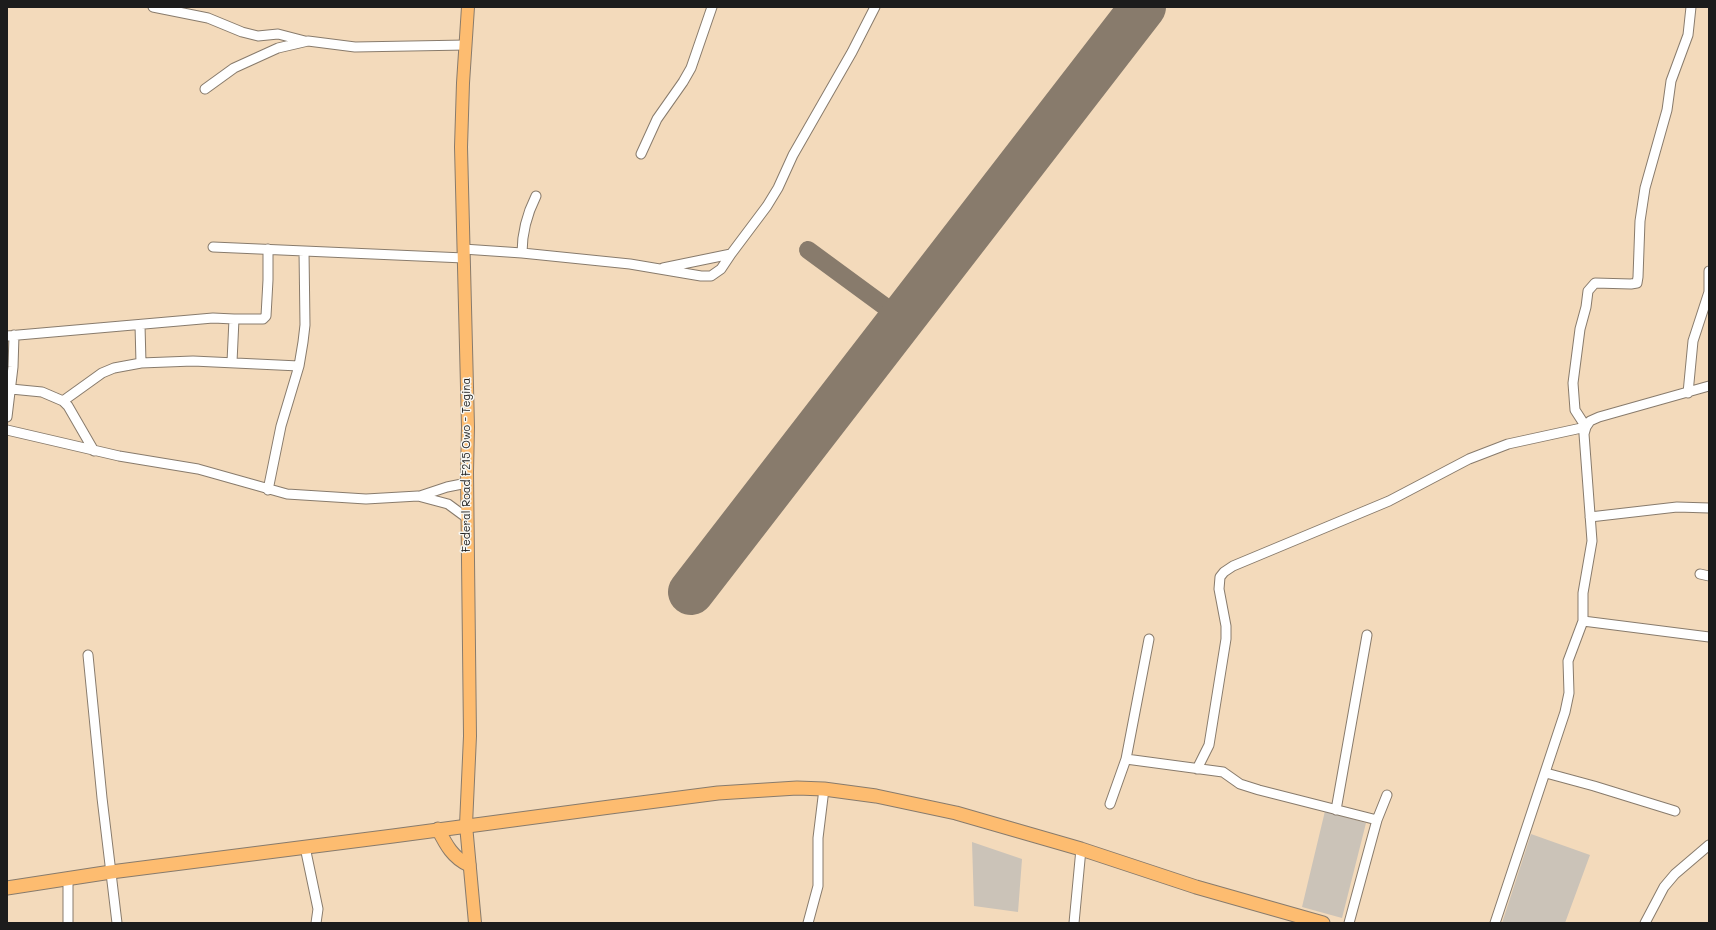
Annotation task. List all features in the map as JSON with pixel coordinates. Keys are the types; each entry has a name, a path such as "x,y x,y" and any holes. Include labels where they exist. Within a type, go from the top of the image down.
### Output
{"highway":[{"path":"7,888 111,872 466,825 731,792 797,788 824,789 876,796 964,815 1081,849 1196,887 1323,923"},
{"path":"438,829 453,854 458,859 469,865"}],"main road":[{"name":"Federal Road F215 Owo - Tegina","path":"468,7 461,147 468,419 467,518 470,736 466,825 476,923"}],"street":[{"path":"154,7 208,18 242,32 258,36 278,34 308,41 355,47 466,46"},
{"path":"641,154 657,119 683,82 690,68 712,7"},
{"path":"213,247 304,251 463,254 522,253 662,268 682,274 711,276 721,269 767,206 778,188 793,155 852,52 875,7"},
{"path":"1586,427 1575,410 1573,383 1580,329 1586,307 1588,291 1595,283 1637,283 1640,222 1644,188 1667,110 1671,81 1688,35 1691,7"},
{"path":"205,89 234,68 272,50 308,41"},
{"path":"522,253 524,233 528,216 536,196"},
{"path":"7,417 11,389 11,336 213,318 263,318 266,316 268,249"},
{"path":"268,490 281,426 299,366 305,325 304,251"},
{"path":"662,268 731,254"},
{"path":"1688,393 1693,341 1709,292 1709,271"},
{"path":"232,362 234,319"},
{"path":"140,325 141,363"},
{"path":"63,402 102,374 114,368 141,363 232,362 299,366"},
{"path":"1495,923 1565,712 1568,693 1568,661 1583,621 1583,593 1592,541 1584,449 1586,427 1590,421 1598,417 1709,386"},
{"path":"11,389 42,392 63,402 68,406 94,451"},
{"path":"1197,769 1209,745 1226,639 1226,626 1219,589 1220,577 1224,572 1249,559 1389,501 1469,459 1508,444 1586,427"},
{"path":"7,430 94,451 198,469 286,494 366,498 418,496 447,487 467,483"},
{"path":"418,496 448,504 467,518"},
{"path":"1590,517 1677,507 1709,508"},
{"path":"1583,621 1709,637"},
{"path":"1336,810 1367,635"},
{"path":"1110,804 1126,759 1149,639"},
{"path":"88,655 102,798 118,923"},
{"path":"1126,759 1223,772 1240,784 1259,790 1377,820"},
{"path":"1546,773 1675,811"},
{"path":"808,923 818,886 818,838 824,789"},
{"path":"1349,923 1377,820 1387,795"},
{"path":"1645,923 1664,888 1675,874 1709,845"},
{"path":"305,847 318,909 316,923"},
{"path":"1074,923 1081,849"},
{"path":"68,879 68,923"}],"shaded area":[{"path":"1325,811 1366,823 1342,918 1302,907"},
{"path":"1531,834 1590,855 1565,923 1502,923"},
{"path":"972,842 1022,859 1018,912 974,906"}],"taxiway":[{"path":"808,250 902,319"}],"runway":[{"path":"691,592 1143,7"}]}
